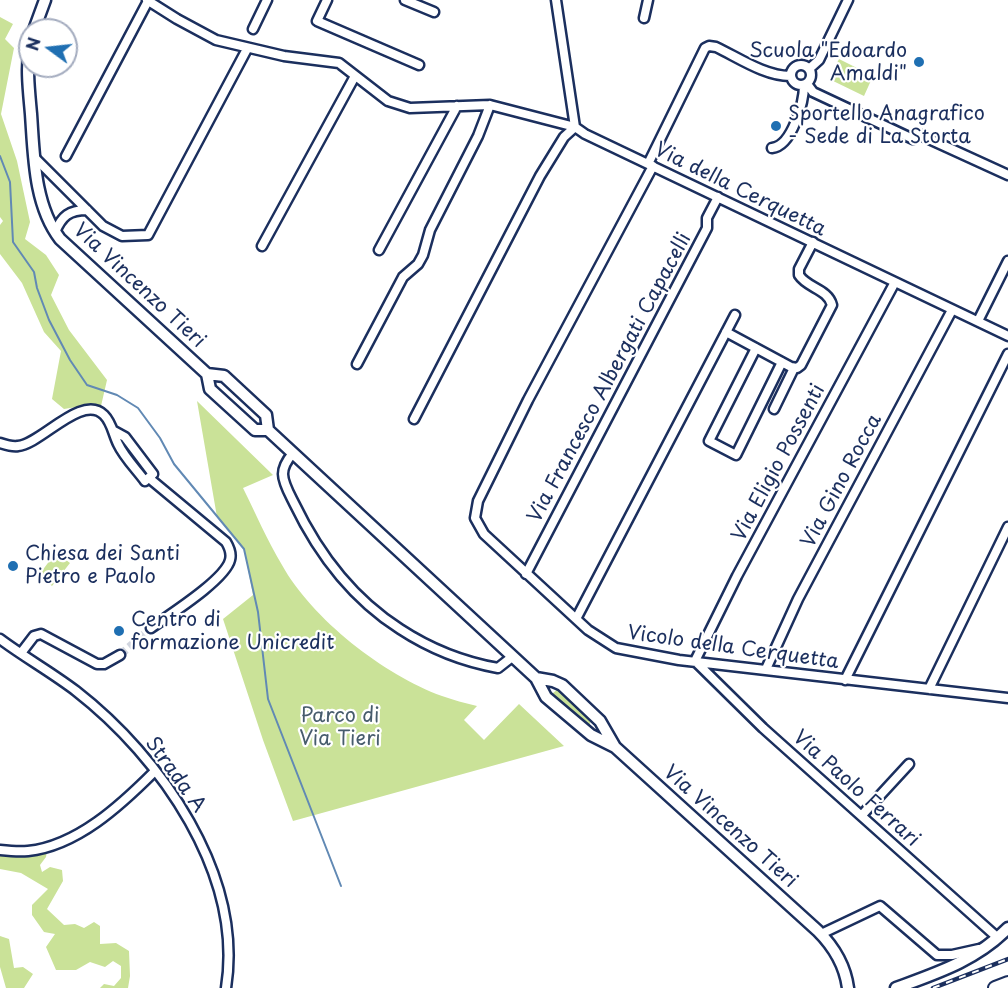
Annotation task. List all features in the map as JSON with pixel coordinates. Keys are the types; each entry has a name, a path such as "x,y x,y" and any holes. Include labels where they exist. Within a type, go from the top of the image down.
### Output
{"main road":[{"path":"994,988 1008,983"}],"street":[{"path":"38,18 45,0"},
{"path":"66,156 147,0"},
{"name":"Via della Cerquetta","path":"147,0 177,20 216,40 284,56 333,61 345,67 387,101 404,108 490,105 574,127 1008,336"},
{"path":"253,29 267,0"},
{"path":"327,0 317,21 419,65"},
{"path":"405,0 434,12"},
{"path":"414,419 540,176 564,137 574,127 556,0"},
{"path":"644,18 648,0"},
{"path":"809,69 819,60 848,0"},
{"path":"650,165 705,48 716,47 767,71 780,76 790,76"},
{"path":"34,158 103,226 122,236 148,236 247,48"},
{"path":"772,148 778,147 785,141 803,104 806,84 811,76 809,69 804,65 797,65 792,69 790,76"},
{"path":"262,246 355,76"},
{"path":"790,76 796,84 806,84 813,92 913,140 916,133 1008,176"},
{"name":"Via Vincenzo Tieri","path":"28,78 34,158 40,195 55,232 68,247 207,374 212,390 252,427"},
{"path":"357,364 403,277 418,264 423,255 430,230 478,136 490,105"},
{"path":"379,250 457,106"},
{"name":"Vicolo della Cerquetta","path":"650,165 478,501 474,512 477,523 484,534 599,639 616,648 695,661 1008,698"},
{"name":"Via Francesco Albergati Capacelli","path":"526,574 707,228 707,218 718,197"},
{"path":"55,232 67,213 87,210"},
{"path":"726,332 794,368 799,367 832,308 828,297 802,280 799,275 813,242"},
{"path":"978,321 1008,261"},
{"name":"Via Eligio Possenti","path":"695,661 737,576 895,282"},
{"name":"Via Gino Rocca","path":"766,669 798,599 952,310"},
{"path":"576,619 735,315"},
{"path":"756,348 709,441 736,455 782,362"},
{"path":"845,680 1008,354"},
{"path":"774,409 794,368"},
{"name":"Via Vincenzo Tieri","path":"207,374 224,376"},
{"path":"212,390 224,376 264,414 268,430 255,430 252,427 264,414"},
{"path":"0,442 18,446 31,443 74,414 85,410 103,414 114,431 118,444 145,481 149,478 226,542 230,548 231,558 220,576 151,628"},
{"name":"Via Vincenzo Tieri","path":"268,430 536,678 546,697 585,731 615,747 821,934 841,960 848,988"},
{"path":"293,453 287,460 283,474 303,522 324,556 376,612 423,642 464,659 498,668 512,657"},
{"path":"928,689 1008,527"},
{"path":"21,653 34,636 41,634 97,664 104,664 120,655"},
{"name":"Strada A","path":"0,639 88,702 124,736 154,772 191,823 222,899 229,941 226,988"},
{"name":"Via Paolo Ferrari","path":"695,661 763,728 998,938"},
{"name":"Via Vincenzo Tieri","path":"536,678 562,685 599,720 615,747"},
{"path":"546,697 552,688 562,685"},
{"path":"585,731 592,729 599,720"},
{"path":"861,815 909,764"},
{"path":"0,850 28,851 75,836 101,820 133,794 154,772"},
{"path":"821,934 880,906 938,955 952,955 986,948"},
{"path":"896,988 955,965 986,948 1008,928"}],"green space":[{"path":"0,17 13,24 5,39 14,48 1,114 17,161 30,222 25,239 46,255 59,275 51,295 69,330 107,380 101,406 89,405 64,409 52,399 61,351 44,332 22,283 0,254 0,225 3,221 0,217"},
{"path":"839,59 873,76 864,96 829,79"},
{"name":"Parco di Via Tieri","path":"197,401 273,475 243,488 282,565 295,585 331,625 374,660 420,687 477,706 464,720 484,740 519,704 564,746 293,821 263,740 223,619 253,595 244,549 217,517"},
{"path":"56,552 70,563 52,586 39,575"},
{"path":"558,689 591,717 590,724 587,725 554,697 553,693"},
{"path":"47,851 40,865 42,872 50,867 62,870 63,881 47,909 64,925 75,924 84,928 94,922 100,926 100,944 116,943 129,951 128,988 100,988 104,984 114,986 121,978 121,966 113,961 105,967 90,962 76,970 56,970 46,947 55,934 44,932 32,915 32,905 48,889 21,873 0,869 0,853 22,857"},
{"path":"0,936 9,939 14,968 23,967 33,974 24,988 6,988 0,967"}],"waterway":[{"path":"0,156 10,182 13,242 34,272 37,288 49,320 70,360 87,385 117,395 138,408 160,438 174,464 244,549 258,612 268,699 341,886"}],"tunnel":[{"path":"120,655 151,628"}],"railway":[{"path":"933,988 1008,959"}],"place":[{"name":"Scuola \"Edoardo Amaldi\"","path":"919,62"},
{"name":"Sportello Anagrafico - Sede di La Storta","path":"776,126"},
{"name":"Chiesa dei Santi Pietro e Paolo","path":"13,566"},
{"name":"Centro di formazione Unicredit","path":"119,631"}]}
